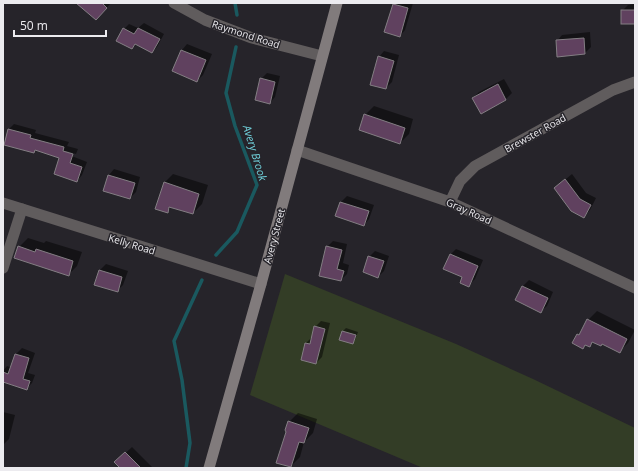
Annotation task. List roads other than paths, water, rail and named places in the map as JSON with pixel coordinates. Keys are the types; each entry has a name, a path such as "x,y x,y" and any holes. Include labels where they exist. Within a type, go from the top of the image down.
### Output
{"main road":[{"name":"Avery Street","path":"209,468 261,284 337,3"}],"street":[{"name":"Raymond Road","path":"174,3 205,20 252,38 322,56"},
{"name":"Brewster Road","path":"450,202 460,181 475,166 613,90 635,82"},
{"name":"Gray Road","path":"297,150 450,202 635,288"},
{"name":"Kelly Road","path":"3,203 261,284"},
{"path":"3,268 22,209"}],"waterway":[{"name":"Avery Brook","path":"235,3 237,15"},
{"name":"Avery Brook","path":"216,255 237,232 257,185 235,126 226,93 236,47"},
{"name":"Avery Brook","path":"186,468 190,443 182,380 174,341 202,280"}]}
